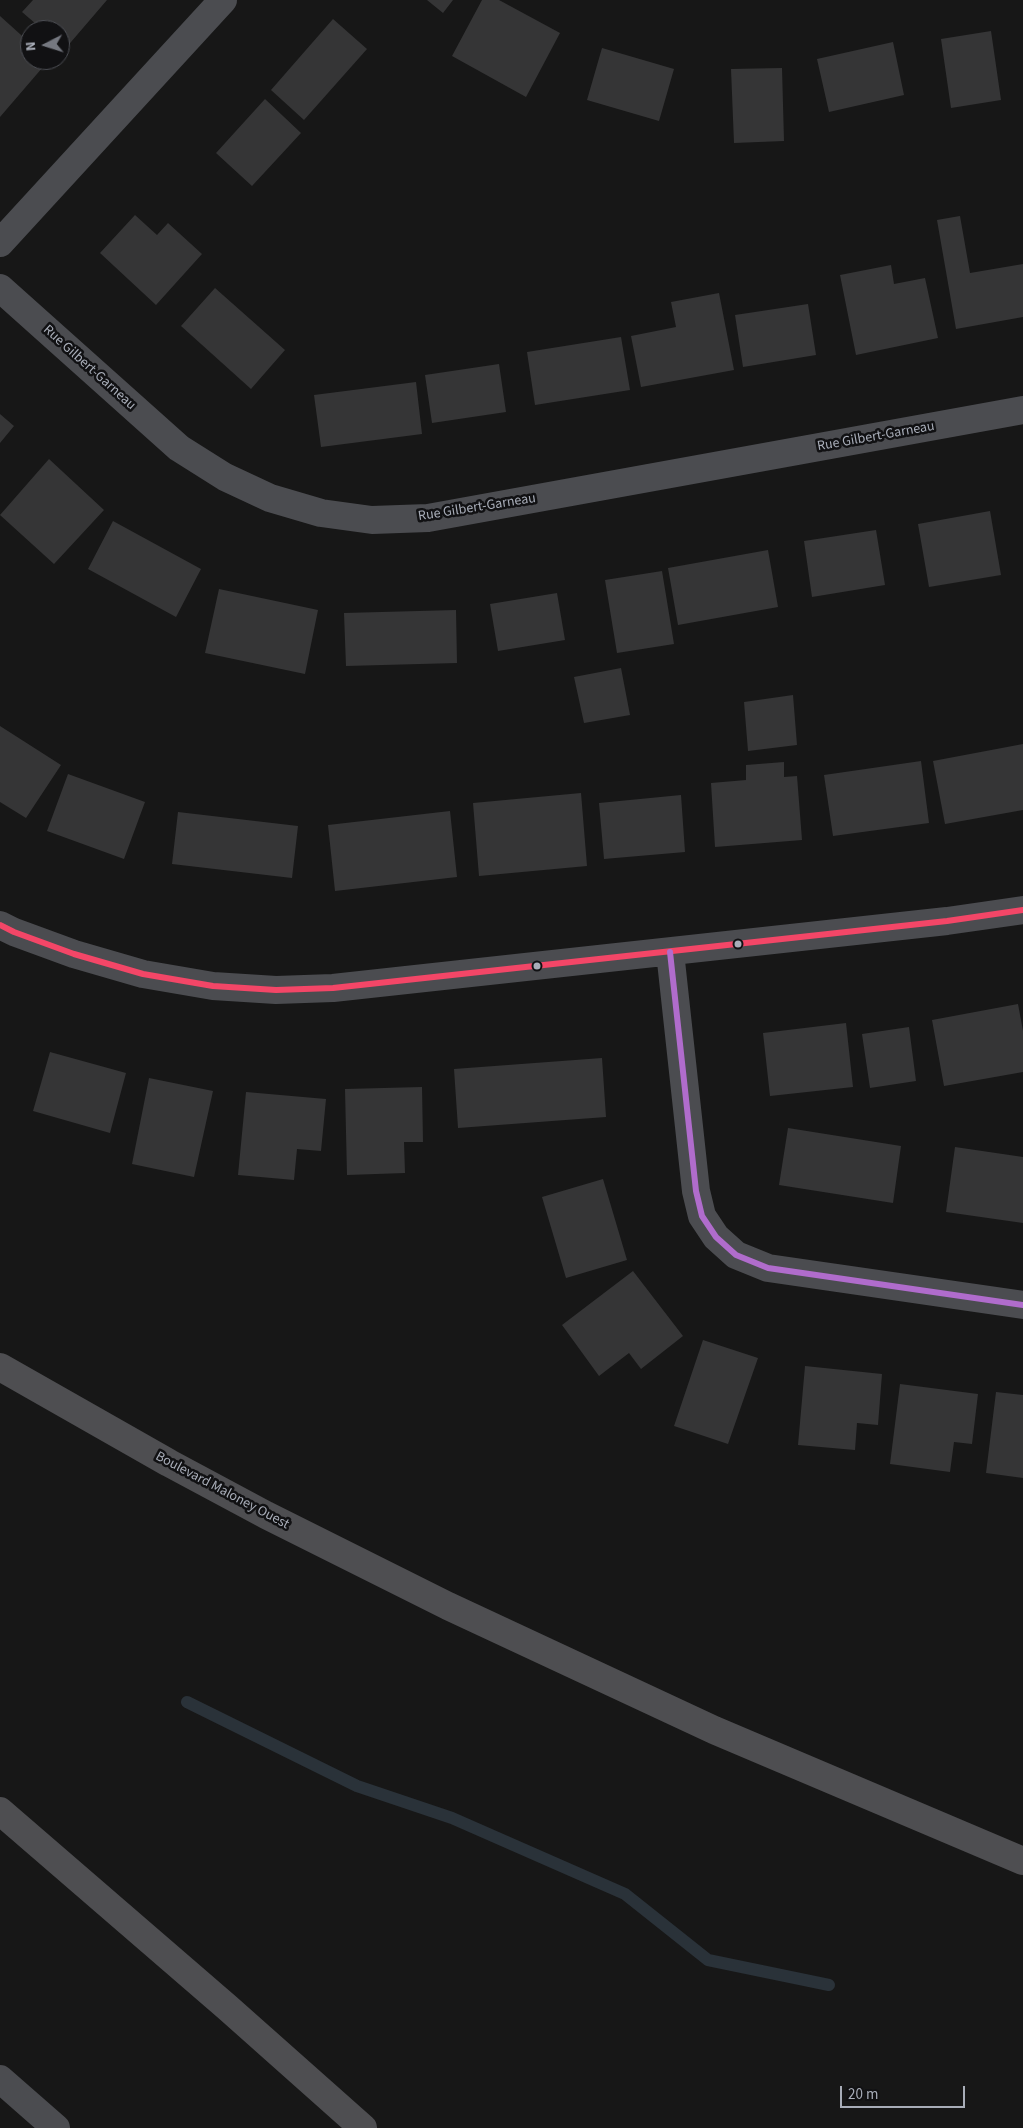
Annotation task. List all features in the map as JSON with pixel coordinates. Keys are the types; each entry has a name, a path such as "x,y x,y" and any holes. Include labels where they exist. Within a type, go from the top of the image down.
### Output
{"highway":[{"name":"Boulevard Maloney Ouest","path":"0,1367 209,1484 448,1606 714,1730 1023,1861"},
{"path":"0,1811 228,2008 363,2128"}],"street":[{"path":"0,243 223,0"},
{"name":"Rue Gilbert-Garneau","path":"0,288 179,448 218,472 270,498 321,513 372,520 428,518 1023,410"},
{"path":"0,925 74,954 143,974 213,986 276,990 333,988 670,952 947,921 1023,910"},
{"path":"670,952 696,1190 702,1216 716,1237 736,1255 768,1268 1023,1305"},
{"path":"0,2079 56,2128"}],"building":[{"path":"33,0 107,0 70,43 70,20 31,20 22,12"},
{"path":"427,0 453,0 443,13"},
{"path":"482,0 499,0 560,33 526,97 452,56"},
{"path":"0,16 20,34 20,70 40,70 0,117"},
{"path":"333,19 367,49 304,120 271,90"},
{"path":"991,31 1001,100 951,108 941,39"},
{"path":"893,42 904,95 829,112 817,59"},
{"path":"602,48 674,69 659,121 587,100"},
{"path":"782,68 784,141 734,143 731,69"},
{"path":"265,99 301,133 252,186 216,153"},
{"path":"135,215 157,235 168,223 202,254 156,305 100,253"},
{"path":"960,216 970,273 1023,264 1023,317 956,329 937,220"},
{"path":"891,265 894,284 925,278 938,338 856,355 840,275"},
{"path":"215,288 285,350 251,389 181,326"},
{"path":"719,293 734,370 641,387 631,336 676,327 671,302"},
{"path":"808,304 816,355 743,367 735,315"},
{"path":"621,337 630,390 535,405 527,352"},
{"path":"499,364 506,412 432,423 425,375"},
{"path":"416,382 422,434 321,447 314,395"},
{"path":"0,414 14,426 0,443"},
{"path":"49,459 104,510 54,564 0,515"},
{"path":"990,511 1001,575 929,587 918,524"},
{"path":"113,521 201,569 176,617 88,569"},
{"path":"876,530 885,585 812,597 804,541"},
{"path":"768,550 778,607 678,625 668,568"},
{"path":"662,571 674,644 617,653 605,580"},
{"path":"219,589 318,610 305,674 205,653"},
{"path":"557,593 565,640 498,651 490,604"},
{"path":"456,610 457,663 346,666 344,613"},
{"path":"621,668 630,715 584,723 574,677"},
{"path":"793,695 797,745 748,751 744,702"},
{"path":"0,726 61,765 26,818 0,802"},
{"path":"1023,744 1023,810 945,824 933,761"},
{"path":"921,761 929,823 833,836 824,775"},
{"path":"784,762 784,777 797,776 802,840 715,847 711,783 746,780 746,765"},
{"path":"68,774 145,802 124,859 47,831"},
{"path":"581,793 587,866 479,876 473,803"},
{"path":"681,795 685,852 604,859 599,803"},
{"path":"450,811 457,877 335,891 328,825"},
{"path":"178,812 298,826 292,878 172,864"},
{"path":"1018,1004 1023,1031 1023,1072 944,1086 932,1020"},
{"path":"846,1023 853,1087 770,1096 763,1033"},
{"path":"909,1027 916,1081 870,1088 862,1034"},
{"path":"50,1052 126,1073 110,1133 33,1111"},
{"path":"602,1058 606,1117 458,1128 454,1069"},
{"path":"149,1078 213,1091 194,1177 132,1164"},
{"path":"422,1087 423,1142 404,1142 405,1173 347,1175 345,1089"},
{"path":"246,1092 326,1099 321,1151 297,1149 294,1180 238,1175"},
{"path":"788,1128 901,1146 893,1203 779,1185"},
{"path":"955,1147 1023,1157 1023,1223 946,1212"},
{"path":"603,1179 627,1260 566,1278 542,1197"},
{"path":"633,1271 683,1336 641,1369 629,1353 599,1376 562,1325"},
{"path":"703,1340 758,1358 728,1444 674,1426"},
{"path":"805,1366 882,1374 878,1425 857,1423 855,1450 798,1445"},
{"path":"900,1384 978,1394 972,1444 954,1442 950,1472 890,1464"},
{"path":"996,1392 1023,1395 1023,1478 986,1473"}],"waterway":[{"path":"187,1702 357,1786 452,1818 625,1894 708,1960 829,1985"}],"transit line":[{"path":"0,925 74,954 143,974 213,986 276,990 333,988 947,921 1023,910"},
{"path":"670,952 696,1191 702,1216 716,1237 736,1255 768,1268 1023,1305"}]}
